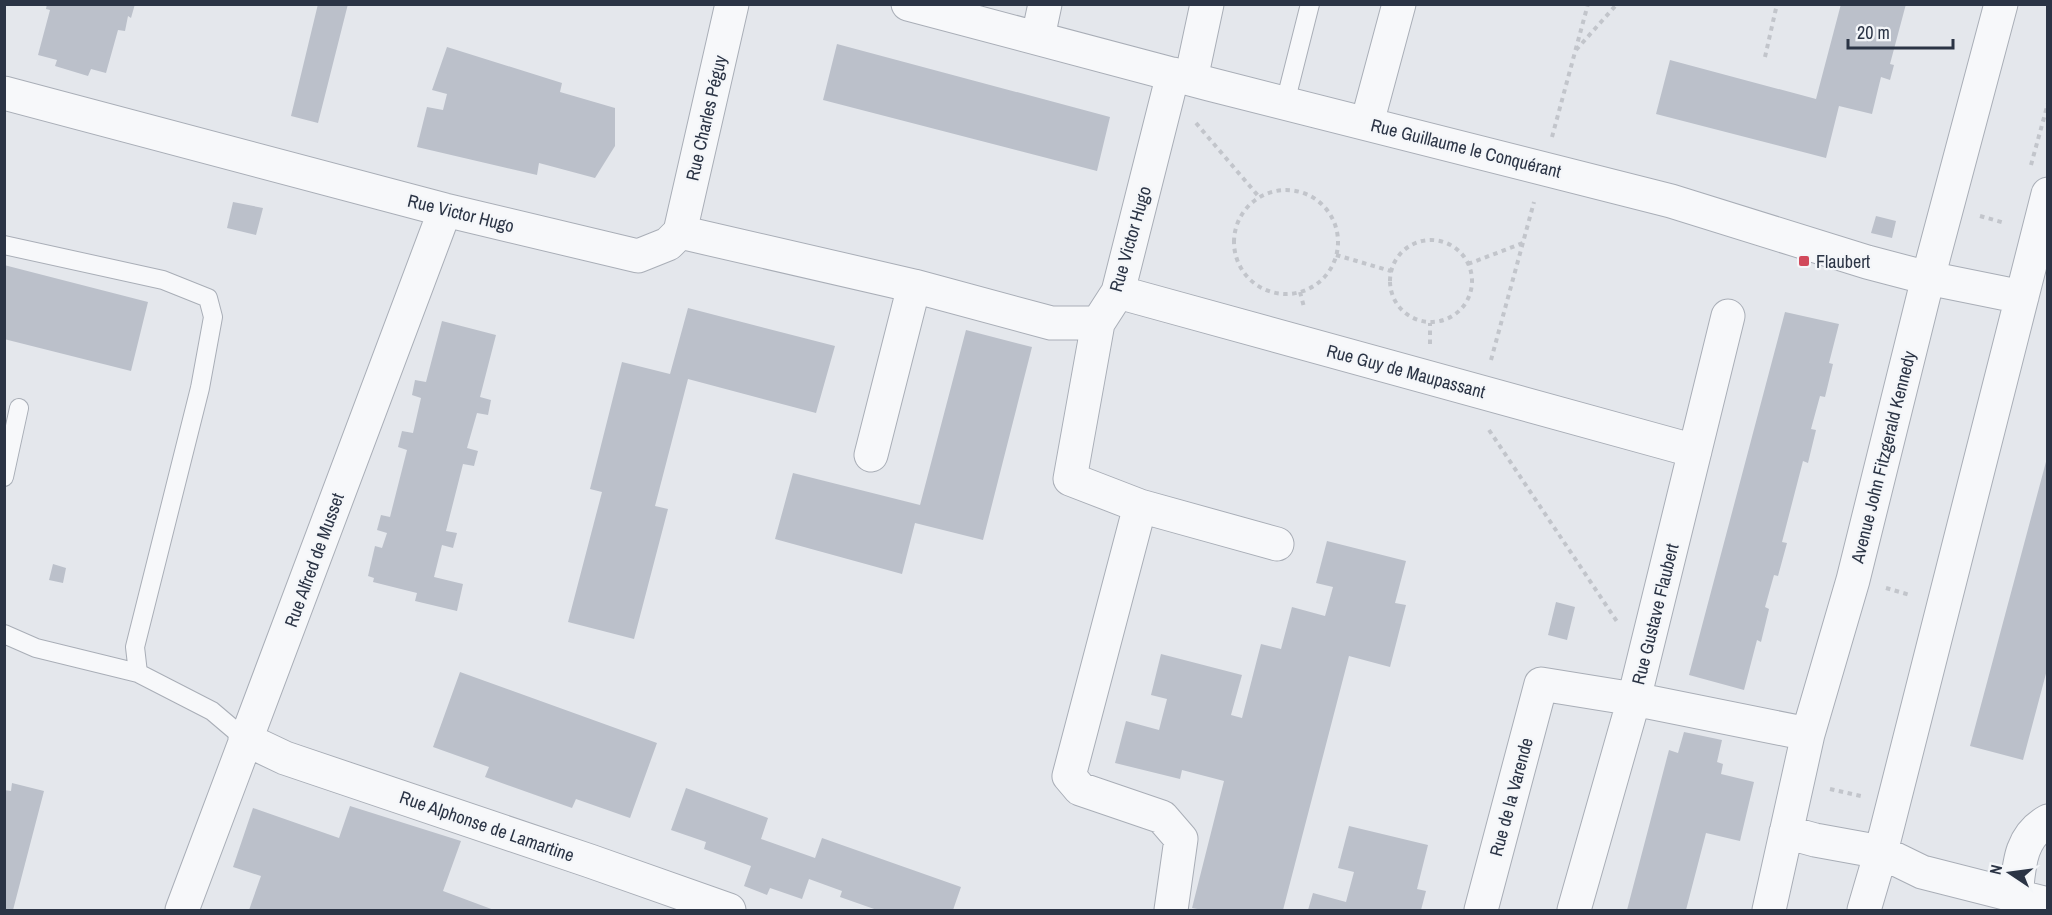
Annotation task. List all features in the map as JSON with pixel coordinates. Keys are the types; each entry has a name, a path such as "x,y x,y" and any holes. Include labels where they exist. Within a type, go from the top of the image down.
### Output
{"street":[{"name":"Rue Charles Péguy","path":"680,232 732,4"},
{"name":"Rue Guillaume le Conquérant","path":"908,4 1182,77 1671,201 1867,262 1928,278 2022,297"},
{"path":"1038,37 1044,4"},
{"name":"Rue Victor Hugo","path":"1098,323 1118,292 1164,110 1182,77 1207,4"},
{"path":"1367,123 1399,4"},
{"name":"Avenue John Fitzgerald Kennedy","path":"1768,910 1808,734 1853,580 1928,278 2001,4"},
{"name":"Rue Victor Hugo","path":"4,93 445,210 638,256 668,244 680,232"},
{"path":"1864,910 1881,852 2048,194"},
{"name":"Rue Alfred de Musset","path":"182,910 445,210"},
{"path":"680,232 914,286 1052,323 1098,323 1070,479 1140,506 1277,544"},
{"path":"871,455 914,286"},
{"name":"Rue Guy de Maupassant","path":"1118,292 1695,451"},
{"name":"Rue Gustave Flaubert","path":"1574,910 1634,699 1728,316"},
{"path":"1140,506 1069,776 1080,789 1162,818 1181,839 1171,910"},
{"name":"Rue de la Varende","path":"1481,910 1540,684 1634,699"},
{"path":"1634,699 1808,734"},
{"name":"Rue Alphonse de Lamartine","path":"245,739 285,758 729,910"},
{"path":"2016,896 2020,855 2036,828 2048,821"},
{"path":"1786,832 1815,840 1881,852 1922,872 2048,904"}],"lane":[{"path":"1285,103 1310,4"},
{"path":"4,244 163,280 208,298 213,317 200,388 135,647 138,673"},
{"path":"4,477 19,408"},
{"path":"4,634 36,648 138,673 212,711 245,739"}],"path":[{"path":"1588,4 1482,392 1480,416 1643,661"},
{"path":"1575,51 1617,4"},
{"path":"1765,57 1778,4"},
{"path":"1164,110 1194,121 1260,198"},
{"path":"1285,190 1302,192 1317,201 1329,213 1336,229 1338,246 1336,255 1325,277 1311,288 1295,294 1278,294 1262,289 1248,279 1239,265 1234,248 1235,231 1241,215 1252,202 1268,193 1285,190"},
{"path":"1947,207 2038,232"},
{"path":"1435,240 1449,244 1460,252 1468,264 1472,277 1470,291 1465,304 1455,314 1444,320 1430,323 1405,314 1396,304 1391,292 1392,266 1400,254 1410,246 1422,241 1435,240"},
{"path":"1468,264 1523,243"},
{"path":"1336,255 1391,272"}],"building":[{"path":"47,4 135,4 131,18 128,16 125,31 118,30 106,73 91,69 88,76 55,66 57,60 38,55 50,10 46,9"},
{"path":"318,4 348,4 318,123 291,116"},
{"path":"1841,4 1906,4 1890,64 1894,65 1890,80 1881,77 1872,114 1839,106 1826,158 1656,114 1670,60 1816,99"},
{"path":"837,44 1110,117 1097,171 823,100"},
{"path":"447,47 562,83 560,92 615,108 615,146 595,178 539,163 537,175 417,147 427,107 443,110 447,94 432,90"},
{"path":"233,202 263,208 256,235 227,228"},
{"path":"1876,216 1896,221 1892,238 1871,233"},
{"path":"4,265 148,302 131,371 4,339"},
{"path":"688,308 835,346 816,413 688,379 655,506 668,509 634,639 568,622 602,492 590,489 622,362 670,374"},
{"path":"1785,312 1839,324 1829,363 1833,364 1825,397 1820,396 1811,429 1816,430 1808,463 1803,461 1782,542 1787,543 1778,576 1774,575 1765,607 1769,609 1761,642 1757,640 1744,690 1689,675"},
{"path":"442,321 496,335 480,397 491,400 488,415 477,413 467,448 478,451 474,466 463,464 446,531 457,533 453,548 442,545 434,577 463,584 457,611 415,601 417,593 373,582 374,578 368,576 375,546 382,548 387,533 377,530 381,515 390,517 407,450 398,447 402,431 413,433 421,398 412,395 415,380 426,382"},
{"path":"966,330 1032,347 983,540 915,523 902,574 775,539 793,473 920,505"},
{"path":"2047,458 2048,666 2023,760 1970,746"},
{"path":"1327,541 1406,561 1395,603 1406,605 1390,667 1349,656 1283,910 1192,908 1224,781 1182,770 1180,779 1115,763 1126,721 1159,730 1167,699 1151,695 1161,654 1242,675 1231,715 1242,718 1261,644 1281,649 1292,607 1325,616 1333,587 1316,583"},
{"path":"53,564 66,568 63,583 49,580"},
{"path":"1556,602 1575,607 1567,640 1548,635"},
{"path":"460,672 657,743 630,818 576,799 572,808 485,777 489,767 433,747"},
{"path":"1684,732 1722,740 1717,762 1723,764 1721,774 1754,782 1740,841 1706,833 1686,910 1627,910 1669,750 1678,753"},
{"path":"12,783 44,791 13,910 4,910 4,790 11,791"},
{"path":"686,788 768,818 761,839 815,858 822,838 961,887 953,910 877,910 840,897 842,891 809,879 802,899 770,888 767,895 744,886 751,866 704,849 706,842 671,830"},
{"path":"350,806 461,841 443,891 494,910 249,910 261,876 233,867 253,808 339,838"},
{"path":"1349,826 1428,845 1417,889 1426,891 1421,910 1308,910 1313,893 1346,902 1354,872 1338,868"}],"place":[{"name":"Flaubert","path":"1804,261"}]}
